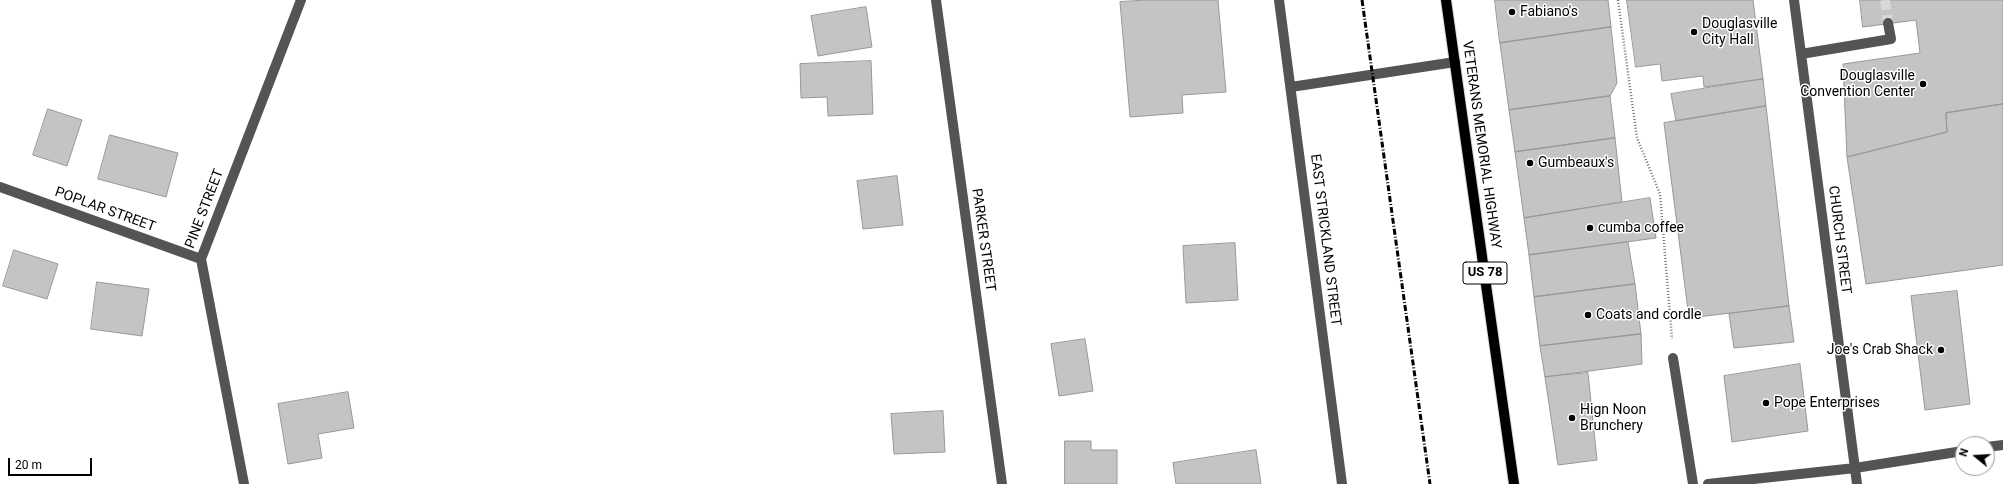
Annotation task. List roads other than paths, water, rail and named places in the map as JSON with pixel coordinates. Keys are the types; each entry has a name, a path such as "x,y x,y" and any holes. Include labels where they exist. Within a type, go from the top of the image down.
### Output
{"main road":[{"name":"VETERANS MEMORIAL HIGHWAY","path":"1446,0 1514,484"}],"street":[{"name":"PINE STREET","path":"244,484 201,259 301,0"},
{"name":"PARKER STREET","path":"936,0 1002,484"},
{"name":"EAST STRICKLAND STREET","path":"1279,0 1342,484"},
{"name":"CHURCH STREET","path":"1794,0 1857,484"},
{"path":"1801,54 1891,39 1888,23"},
{"path":"1291,87 1455,62"},
{"name":"POPLAR STREET","path":"0,187 201,259"},
{"path":"1673,358 1693,484"},
{"path":"1708,484 1855,468 1955,452"}],"tunnel":[{"path":"1885,0 1888,23"}],"railway":[{"path":"1362,0 1430,484"}],"place":[{"name":"Fabiano's","path":"1512,12"},
{"name":"Douglasville City Hall","path":"1694,32"},
{"name":"Douglasville Convention Center","path":"1923,84"},
{"name":"Gumbeaux's","path":"1530,163"},
{"name":"cumba coffee","path":"1590,228"},
{"name":"Coats and cordle","path":"1588,315"},
{"name":"Joe's Crab Shack","path":"1941,350"},
{"name":"Pope Enterprises","path":"1766,403"},
{"name":"Hign Noon Brunchery","path":"1572,418"}]}
